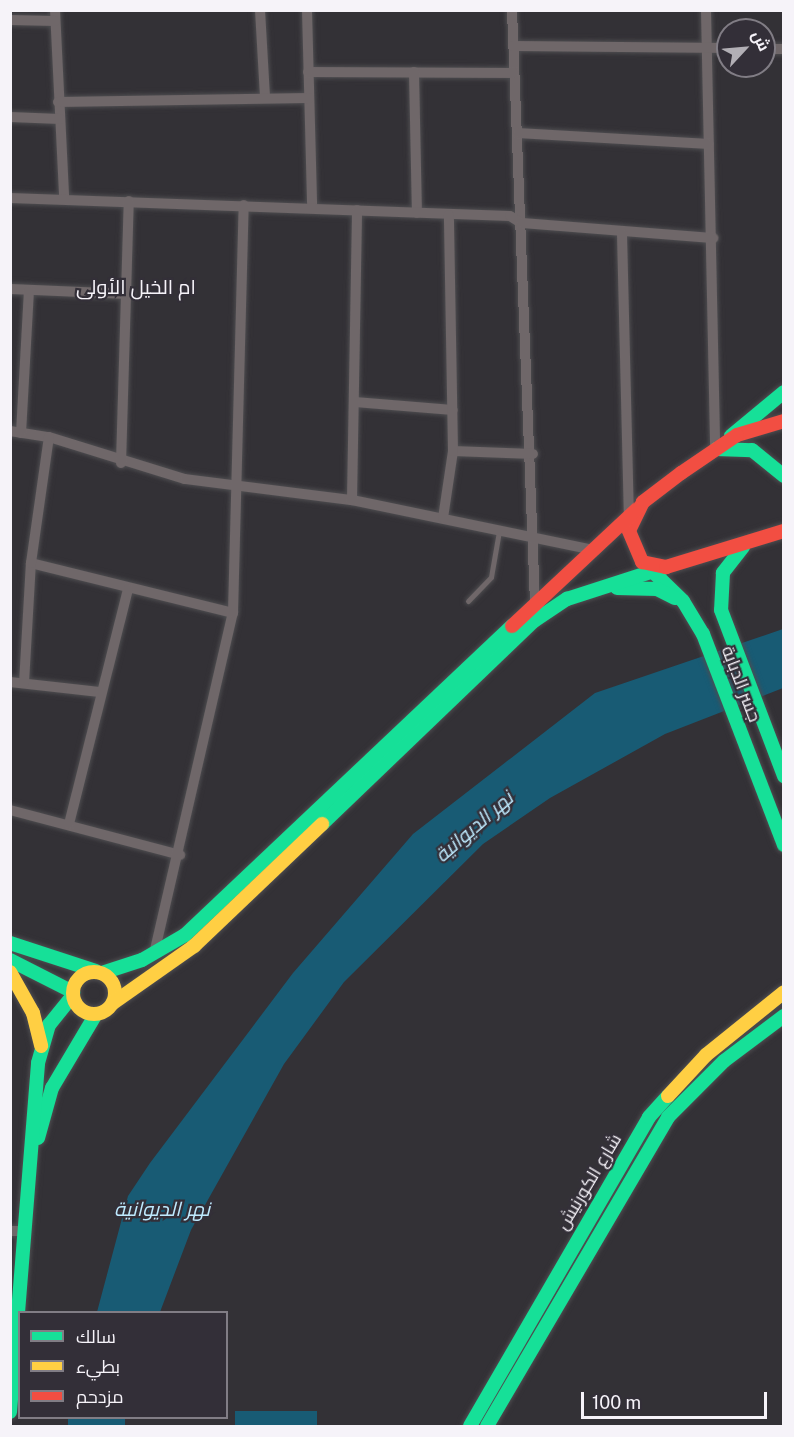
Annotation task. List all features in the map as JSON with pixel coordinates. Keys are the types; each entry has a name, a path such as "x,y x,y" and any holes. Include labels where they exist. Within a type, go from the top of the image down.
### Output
{"main road":[{"path":"10,1412 18,1231 28,1176 41,1049 54,1017 73,994 82,974 99,972 154,954 220,903 535,602 593,550 783,392"},
{"path":"720,446 783,421"},
{"path":"720,446 752,450 783,476"},
{"name":"جسر الدبابة","path":"632,517 630,541 654,566 686,606 703,634 783,845"},
{"path":"28,1176 52,1088 96,1014 194,946 534,621 567,599 654,566 777,533 783,518"},
{"name":"جسر الدبابة","path":"756,540 731,558 723,573 721,610 783,776"},
{"path":"567,599 634,586 657,589 686,606"},
{"path":"10,944 99,972 115,988 113,1003"},
{"path":"10,960 73,994 78,1007 96,1014"},
{"path":"10,972 33,1013 41,1049"},
{"path":"765,1006 783,984"},
{"name":"شارع الكورنيش","path":"470,1426 649,1117 670,1088 783,992"},
{"name":"شارع الكورنيش","path":"487,1426 668,1117 703,1079 783,1016"}],"street":[{"path":"260,10 265,97"},
{"path":"308,10 312,206"},
{"path":"512,10 532,454 535,602"},
{"path":"706,10 720,446"},
{"path":"10,20 55,16 64,197"},
{"path":"513,46 716,48"},
{"path":"308,72 514,73"},
{"path":"414,72 417,213"},
{"path":"58,102 309,98"},
{"path":"10,117 60,119"},
{"path":"518,134 710,144"},
{"path":"10,198 64,197 510,216 521,223 622,234 713,238"},
{"path":"120,463 129,294 129,201"},
{"path":"154,954 180,855 233,613 239,484 244,205"},
{"path":"352,500 357,210"},
{"path":"442,518 453,451 449,215"},
{"path":"622,234 632,517"},
{"path":"10,289 129,294"},
{"path":"29,290 16,432 49,437 120,463 185,479 352,500 593,550"},
{"path":"355,402 453,410"},
{"path":"24,683 32,562 49,437"},
{"path":"453,451 532,454"},
{"path":"32,562 128,589 233,613"},
{"path":"69,824 99,692 128,589"},
{"path":"10,682 99,692"},
{"path":"10,810 180,855"}],"lane":[{"path":"468,601 491,577 499,530"}],"water":[{"name":"نهر الديوانية","path":"783,629 783,688 665,734 550,798 483,844 344,982 284,1064 191,1230 160,1311 97,1311 128,1196 150,1163 293,973 413,834 595,693"},
{"path":"235,1411 317,1411 317,1426 235,1426"},
{"path":"68,1419 125,1419 125,1426 68,1426"}],"traffic: fast":[{"path":"731,436 784,392"},
{"path":"716,449 752,450 784,476"},
{"path":"743,547 723,573 721,610 784,776"},
{"path":"647,566 683,601 703,634 784,845"},
{"path":"322,824 534,621 567,599 666,567"},
{"path":"617,588 657,589 675,598"},
{"path":"102,973 142,960 185,935 512,626"},
{"path":"10,943 96,971"},
{"path":"10,960 73,992"},
{"path":"18,1311 38,1063 49,1025 73,995"},
{"path":"38,1138 52,1088 96,1014"},
{"path":"487,1426 668,1117 724,1061 784,1016"},
{"path":"470,1426 649,1117 668,1096"},
{"path":"10,1412 18,1312"}],"traffic: slow":[{"path":"113,1003 194,946 322,824"},
{"path":"10,972 33,1013 41,1046"},
{"path":"94,972 102,973 109,978 114,985 115,993 114,1001 109,1008 102,1013 94,1014 86,1013 79,1008 74,1001 73,993 74,985 79,978 86,973 94,972"},
{"path":"668,1096 706,1055 784,992"}],"traffic: jam":[{"path":"784,421 737,435 681,473 643,502 629,531 642,562 666,567 784,531"},
{"path":"512,626 637,509"}],"district":[{"name":"ام الخيل الأولى","path":"136,287"}]}
